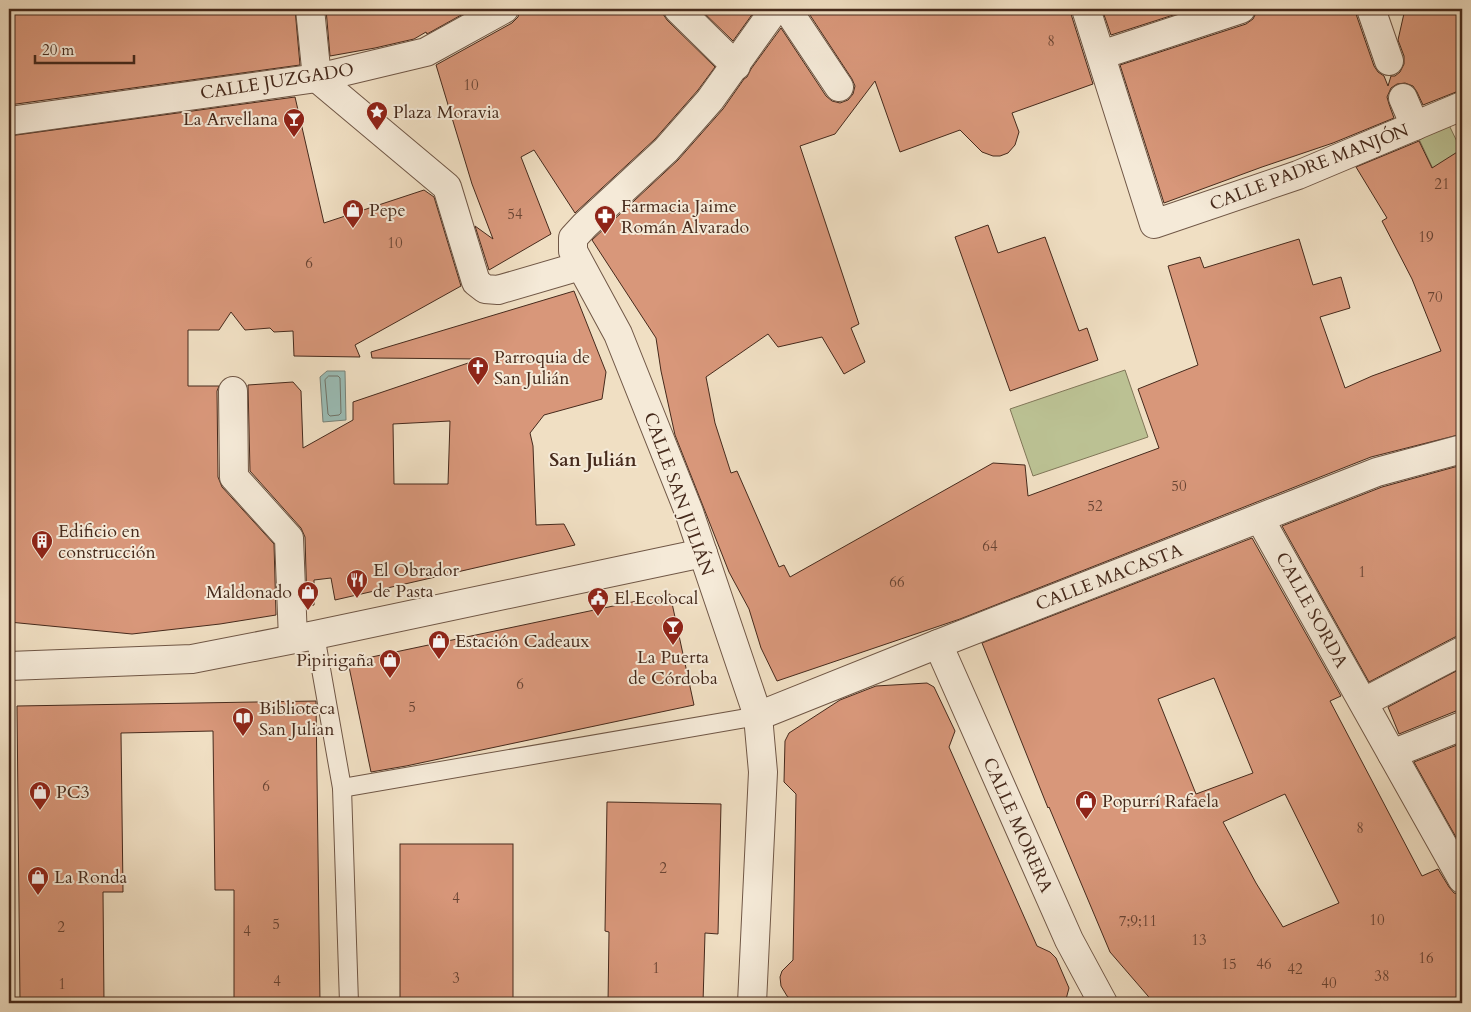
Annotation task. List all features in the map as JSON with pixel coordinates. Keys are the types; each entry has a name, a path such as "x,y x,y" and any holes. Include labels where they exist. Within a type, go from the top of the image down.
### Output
{"street":[{"path":"310,9 317,78 446,187 476,282 485,289 498,290 580,266"},
{"name":"CALLE JUZGADO","path":"9,121 317,78 426,52 504,9"},
{"path":"678,9 736,66 775,9"},
{"path":"788,9 839,87"},
{"path":"1086,9 1100,56 1241,9"},
{"path":"1371,9 1389,60"},
{"name":"CALLE PADRE MANJÓN","path":"1100,56 1154,224 1298,175 1462,106"},
{"name":"CALLE SAN JULIÁN","path":"736,66 710,100 666,150 584,225 574,238 573,251 618,334 689,512 758,716 762,772 752,1003"},
{"path":"1403,98 1415,126"},
{"path":"233,391 234,477 289,538 304,637"},
{"name":"CALLE MACASTA","path":"758,716 1377,472 1462,449"},
{"name":"CALLE SORDA","path":"1260,519 1462,879"},
{"path":"9,666 192,659 703,554"},
{"name":"CALLE MORERA","path":"938,644 1069,940 1103,1003"},
{"path":"1364,702 1462,651"},
{"path":"1392,754 1462,726"}],"lane":[{"path":"304,637 342,788 350,1003"},
{"path":"342,788 758,716"}],"green space":[{"path":"1448,123 1462,152 1462,161 1435,173 1418,137"},
{"path":"1125,370 1148,437 1033,476 1010,409"}],"water":[{"path":"327,371 345,371 346,420 323,422 320,377"}],"building":[{"path":"9,9 295,9 300,65 9,105"},
{"path":"326,9 472,9 427,34 426,32 414,39 330,56"},
{"path":"520,9 663,9 663,14 667,20 715,67 698,90 655,139 575,213 534,150 521,157 551,234 489,270 475,226 493,239 472,184 436,65 512,23 518,17"},
{"path":"700,9 756,9 733,41"},
{"path":"806,9 1071,9 1093,84 1012,113 1019,132 1015,145 1008,153 1000,156 993,156 982,152 960,130 900,152 875,81 835,134 800,146 859,324 851,328 865,362 844,374 822,337 778,347 768,334 706,377 715,423 731,473 737,471 779,567 784,565 790,577 993,463 1025,465 1028,496 1159,448 1138,389 1198,365 1168,266 1200,257 1204,268 1299,239 1313,285 1341,277 1350,308 1320,317 1345,388 1441,351 1412,279 1382,221 1387,218 1356,167 1419,141 1432,168 1462,149 1462,434 1371,457 960,619 777,681 761,648 749,609 729,572 675,435 656,338 592,240 678,160 723,109 781,28 826,96 832,101 840,103 848,100 853,94 855,86 852,79"},
{"path":"1102,9 1192,9 1111,35"},
{"path":"1256,9 1356,9 1356,14 1374,66 1384,76 1388,86 1391,76 1395,76 1400,72 1404,64 1404,56 1398,40 1405,9 1462,9 1462,91 1423,105 1413,86 1405,83 1397,84 1391,88 1387,97 1394,118 1333,143 1164,203 1120,65 1246,24 1253,19"},
{"path":"295,97 324,223 424,190 434,197 461,286 355,345 360,357 294,356 293,331 274,332 270,328 245,330 231,312 219,330 188,330 188,386 219,386 217,391 218,477 222,487 274,544 276,615 220,624 132,634 9,622 9,136"},
{"path":"988,225 998,253 1045,237 1079,331 1087,328 1098,360 1010,391 955,237"},
{"path":"574,291 606,372 602,399 544,415 530,433 533,446 536,525 564,524 575,545 335,600 331,578 314,580 314,605 307,606 305,537 301,528 250,471 248,385 293,382 301,391 303,448 353,420 353,402 480,359 372,358 371,352","holes":["450,421 448,484 394,484 393,424"]},
{"path":"1462,465 1462,635 1369,682 1282,526 1382,487"},
{"path":"1252,538 1341,696 1330,701 1422,876 1438,869 1454,893 1462,895 1462,1003 1154,1003 1110,952 1048,808 982,643","holes":["1214,678 1253,773 1196,794 1158,699","1285,794 1339,903 1283,927 1256,883 1223,822"]},
{"path":"670,594 694,705 371,772 348,662"},
{"path":"1462,668 1462,711 1456,711 1399,734 1388,707"},
{"path":"927,683 934,687 955,731 949,747 1037,946 1050,952 1056,958 1069,988 1065,1003 794,1002 787,996 781,986 780,977 782,971 793,960 796,794 784,782 785,741 789,733 840,700 876,686"},
{"path":"316,701 320,1003 234,1003 234,890 215,890 213,731 121,733 123,892 103,892 104,1003 20,1003 17,706"},
{"path":"1462,743 1462,848 1414,762"},
{"path":"607,802 721,804 718,934 705,933 703,1003 608,1003 609,932 605,931"},
{"path":"400,844 513,844 513,1003 400,1003"}],"place":[{"name":"Plaza Moravia","path":"377,131"},
{"name":"La Arvellana","path":"294,138"},
{"name":"Pepe","path":"353,229"},
{"name":"Farmacia Jaime Román Alvarado","path":"605,235"},
{"name":"Parroquia de San Julián","path":"478,386"},
{"name":"Edificio en construcción","path":"42,560"},
{"name":"El Obrador de Pasta","path":"357,599"},
{"name":"Maldonado","path":"308,611"},
{"name":"El Ecolocal","path":"598,617"},
{"name":"La Puerta de Córdoba","path":"673,646"},
{"name":"Estación Cadeaux","path":"439,660"},
{"name":"Pipirigaña","path":"390,679"},
{"name":"Biblioteca San Julian","path":"243,737"},
{"name":"PC3","path":"40,811"},
{"name":"Popurrí Rafaela","path":"1086,820"},
{"name":"La Ronda","path":"38,896"}],"district":[{"name":"San Julián","path":"593,459"}]}
